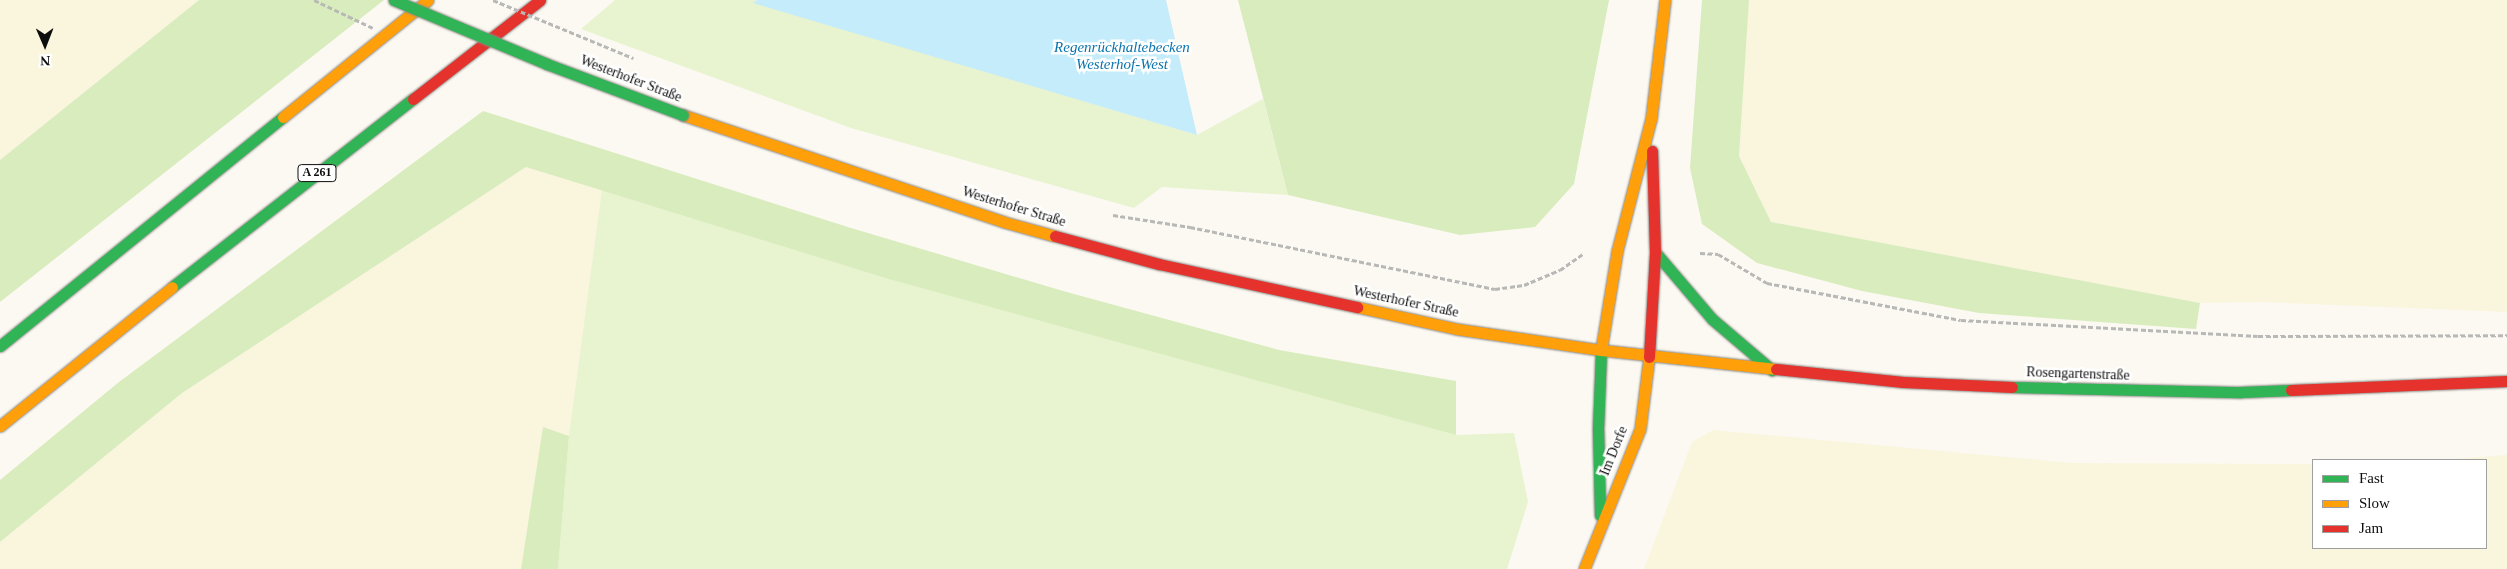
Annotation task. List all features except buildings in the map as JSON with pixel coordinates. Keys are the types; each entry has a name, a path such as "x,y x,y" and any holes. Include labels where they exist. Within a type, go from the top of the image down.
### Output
{"main road":[{"name":"Westerhofer Straße","path":"394,0 547,64 683,115 1004,222 1159,264 1457,328 1649,357"},
{"path":"0,346 428,0"},
{"name":"A 261","path":"0,426 102,341 540,0"},
{"path":"1651,119 1666,0"},
{"name":"Im Dorfe","path":"1584,569 1600,524 1640,428 1649,357 1655,252 1651,119"},
{"name":"Im Dorfe","path":"1600,524 1598,429 1601,350 1617,251 1651,119"},
{"path":"1655,252 1712,319 1772,370"},
{"name":"Rosengartenstraße","path":"1649,357 1913,383 2221,392 2507,381"}],"path":[{"path":"493,0 640,61"},
{"path":"1112,215 1190,227 1495,289 1524,285 1560,270 1582,254 1590,251"},
{"path":"1693,254 1718,254 1767,283 1961,320 2258,336 2507,335"}],"shaded area":[{"path":"0,0 199,0 0,160"},
{"path":"1749,0 2507,0 2507,312 2263,302 2200,303 1771,222 1739,156"},
{"path":"526,167 602,189 569,436 543,427 521,569 0,569 0,542 182,393"},
{"path":"1713,430 2072,463 2312,464 2312,549 2487,549 2487,459 2452,459 2507,455 2507,569 1644,569 1692,442"}],"green space":[{"path":"199,0 384,0 0,302 0,160"},
{"path":"615,0 757,0 754,2 1197,135 1263,99 1288,195 1162,187 1134,208 851,128 581,29"},
{"path":"1238,0 1609,0 1574,184 1535,227 1460,235 1288,195"},
{"path":"1702,0 1749,0 1739,156 1771,222 2200,303 2196,329 1979,313 1862,291 1757,263 1702,224 1690,168"},
{"path":"483,111 851,228 1063,291 1279,350 1456,381 1456,435 889,279 526,167 182,393 0,542 0,480 119,382"},
{"path":"602,189 1456,435 1514,433 1528,502 1507,569 558,569 569,436"},
{"path":"543,427 569,436 558,569 521,569"}],"water":[{"name":"Regenrückhaltebecken Westerhof-West","path":"757,0 1166,0 1197,135 753,3"}],"traffic: fast":[{"path":"394,0 547,64 683,115"},
{"path":"172,287 413,99"},
{"path":"0,346 283,117"},
{"path":"1655,252 1712,319 1772,370"},
{"path":"1600,515 1598,429 1601,350"},
{"path":"2012,387 2241,392 2291,390"}],"traffic: slow":[{"path":"283,117 428,0"},
{"path":"1601,350 1617,251 1651,119 1665,0"},
{"path":"683,115 1004,222 1055,236"},
{"path":"0,426 172,287"},
{"path":"1357,307 1457,329 1601,350 1776,369"},
{"path":"1584,569 1640,429 1649,357"}],"traffic: jam":[{"path":"413,99 540,0"},
{"path":"1649,357 1655,252 1652,151"},
{"path":"1055,236 1159,264 1357,307"},
{"path":"1776,369 1903,382 2012,387"},
{"path":"2291,390 2507,381"}]}
